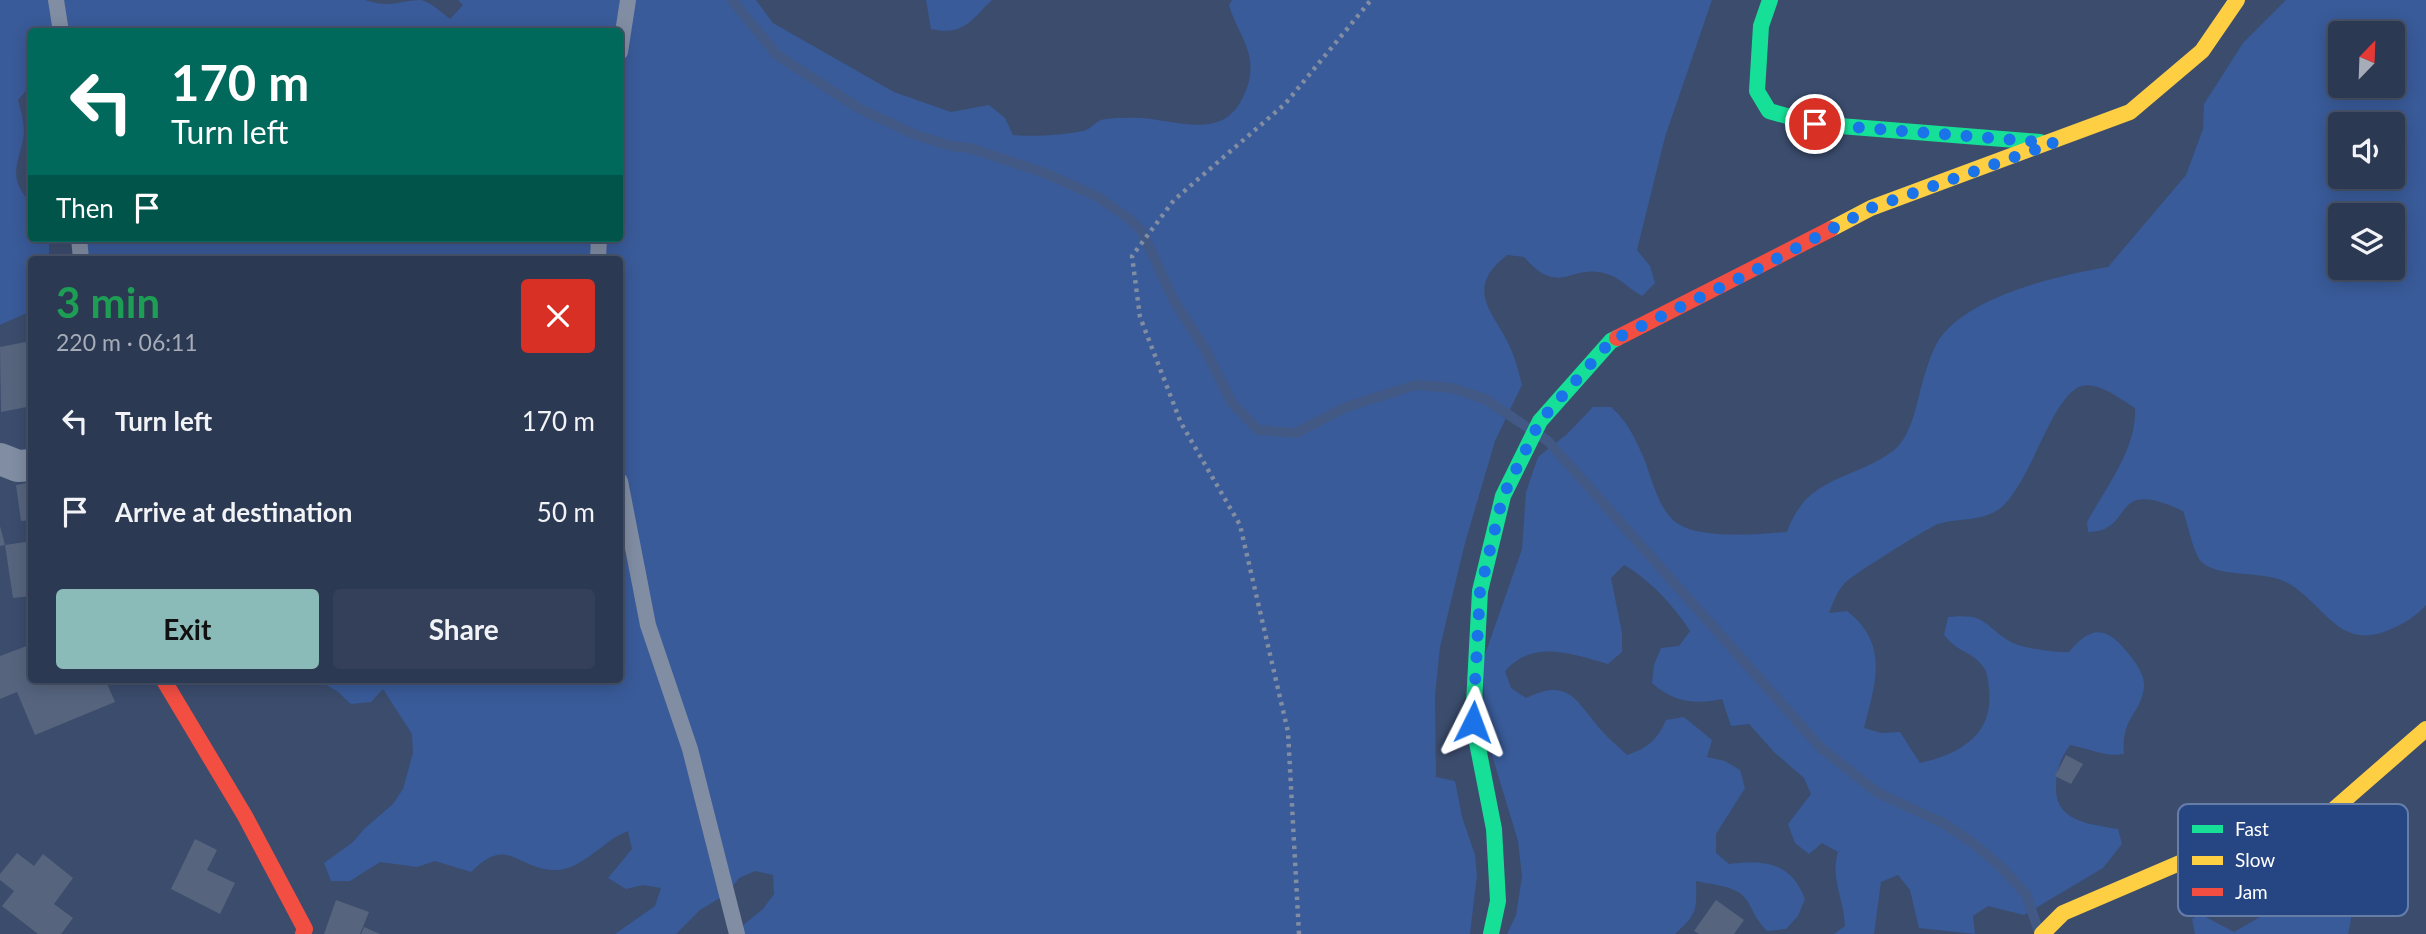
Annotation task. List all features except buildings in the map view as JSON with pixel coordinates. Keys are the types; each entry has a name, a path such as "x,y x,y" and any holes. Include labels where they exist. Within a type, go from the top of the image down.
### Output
{"street":[{"path":"1769,0 1761,26 1756,91 1769,111 1815,124 2054,143"},
{"path":"1491,934 1498,901 1494,829 1473,722 1480,591 1503,496 1540,421 1611,341 1748,274 1871,208 2130,113 2202,51 2237,0"},
{"path":"0,459 18,466 28,465"},
{"path":"165,683 245,816 305,929 303,934"},
{"path":"2341,804 2426,729"},
{"path":"2042,934 2063,914 2178,864"}],"lane":[{"path":"56,0 60,28"},
{"path":"623,32 628,0"},
{"path":"623,496 648,625 690,749 737,934"}],"path":[{"path":"1299,934 1288,732 1240,525 1181,423 1140,317 1132,256 1174,200 1285,104 1371,0"}],"shaded area":[{"path":"0,0 365,0 389,4 421,0 450,19 463,5 458,0 756,0 773,23 894,92 951,112 989,105 1005,118 1013,135 1030,136 1083,131 1107,119 1143,118 1205,124 1219,121 1231,114 1246,91 1250,76 1246,46 1229,5 1232,0 1712,0 1665,137 1637,250 1650,266 1655,283 1642,296 1610,275 1585,272 1557,278 1537,270 1524,257 1507,255 1493,268 1486,280 1484,292 1487,303 1513,354 1522,385 1495,441 1465,543 1440,647 1435,696 1436,777 1455,781 1462,817 1475,855 1477,875 1470,934 732,934 763,909 774,894 773,875 755,871 739,878 727,894 700,910 676,934 615,934 655,906 661,888 643,885 626,889 608,878 632,849 628,831 582,861 563,869 540,868 503,855 484,861 471,872 435,861 417,867 380,862 350,881 331,881 324,863 353,842 393,804 403,789 413,753 412,734 383,689 371,702 351,704 323,683 623,683 623,256 88,256 85,242 623,242 623,28 28,28 28,88 18,100 24,130 16,173 19,187 28,200 28,242 49,242 49,256 28,256 28,312 0,325"},
{"path":"926,0 992,0 966,25 942,31 931,29"},
{"path":"2286,0 2426,0 2426,605 2405,622 2373,635 2358,635 2345,631 2288,583 2266,576 2225,572 2204,564 2196,552 2183,511 2159,502 2143,499 2132,502 2113,523 2103,529 2088,532 2087,522 2126,453 2135,408 2099,388 2077,388 2058,409 2014,493 2004,505 1989,515 1938,524 1905,543 1844,584 1829,613 1847,611 1869,637 1874,650 1875,679 1864,728 1881,733 1900,732 1920,763 1948,754 1971,740 1986,719 1989,705 1988,678 1980,662 1955,646 1944,635 1948,617 1978,619 2011,642 2048,651 2069,652 2078,642 2094,633 2102,632 2116,640 2137,664 2144,683 2139,704 2125,731 2124,754 2103,754 2070,745 2059,765 2056,781 2057,799 2068,814 2086,823 2118,829 2122,844 2103,868 2024,915 1988,906 1973,916 1975,934 1919,928 1910,890 1898,875 1881,882 1874,934 1834,934 1845,926 1836,880 1838,852 1822,843 1809,854 1795,843 1788,824 1811,794 1804,778 1774,752 1749,724 1731,726 1722,699 1694,702 1676,698 1652,683 1654,665 1661,648 1679,646 1690,631 1660,594 1624,565 1611,578 1622,633 1622,652 1608,664 1567,653 1540,652 1528,655 1505,671 1511,688 1526,698 1541,692 1563,691 1579,702 1605,734 1627,755 1651,742 1666,720 1684,717 1712,740 1707,757 1725,761 1740,770 1745,788 1716,834 1716,853 1729,864 1775,866 1792,877 1805,899 1798,916 1786,929 1767,931 1744,896 1725,887 1696,881 1694,911 1675,934 1507,934 1516,915 1522,877 1518,841 1485,732 1483,660 1522,549 1526,492 1538,457 1567,434 1593,407 1611,407 1631,432 1659,500 1672,519 1695,531 1710,533 1744,535 1787,532 1796,513 1818,489 1877,461 1899,445 1912,420 1932,353 1950,327 1968,313 2014,291 2039,282 2108,267 2186,175 2203,129 2204,104 2243,43"},
{"path":"2204,916 2234,932 2260,917 2352,916 2348,934 2195,934 2192,919"}],"waterway":[{"path":"732,0 777,55 860,109 916,135 951,146 970,148 1045,173 1098,197 1128,218 1142,231 1173,299 1205,349 1232,403 1258,430 1296,433 1346,407 1416,385 1452,388 1485,399 1548,441 1821,748 1878,793 1943,823 1973,843 2001,867 2026,894 2038,929"}],"traffic: fast":[{"path":"1770,0 1761,26 1757,91 1769,111 1815,124 2040,142"},
{"path":"1491,934 1498,901 1494,829 1473,722 1480,591 1503,496 1540,421 1611,341 1617,338"}],"traffic: slow":[{"path":"1831,229 1871,208 2130,112 2202,51 2237,0"},
{"path":"2340,804 2426,729"},
{"path":"2042,934 2063,913 2178,864"}],"traffic: jam":[{"path":"1617,338 1831,229"},
{"path":"165,683 245,816 305,929 303,934"}],"route":[{"path":"1473,722 1480,591 1503,496 1540,421 1611,341 1748,274 1871,208 2054,143 1815,124"}]}
